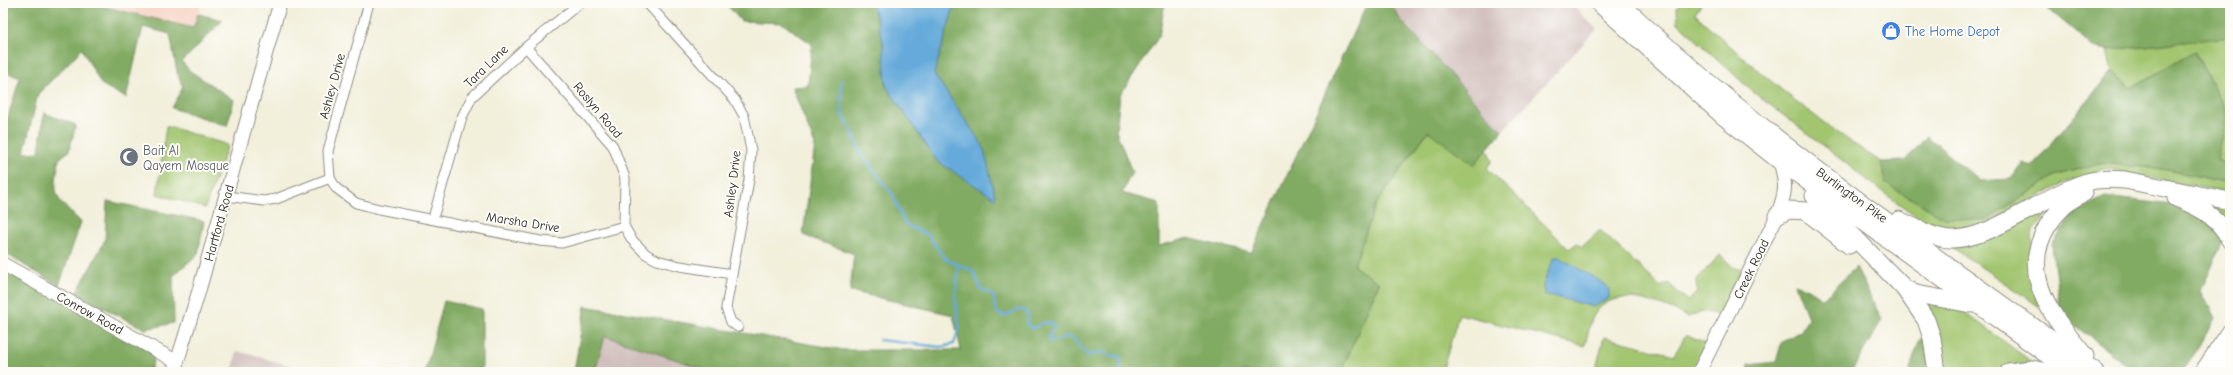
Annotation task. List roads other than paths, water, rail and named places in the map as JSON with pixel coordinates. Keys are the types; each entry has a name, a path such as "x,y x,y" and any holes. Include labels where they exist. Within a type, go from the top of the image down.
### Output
{"highway":[{"name":"Burlington Pike","path":"1599,3 1706,101 1780,161 2071,372"},
{"name":"Burlington Pike","path":"1620,3 1731,103 1834,182 2097,372"},
{"path":"1780,161 1904,288 1926,320 1932,338 1937,372"},
{"path":"1834,182 1894,218 1925,232 1950,239 1978,235 2059,194 2091,181 2125,180 2230,201"},
{"path":"2097,372 2050,313 2038,284 2036,268 2041,237 2056,212 2077,196 2098,188 2116,186 2153,191 2189,203 2205,211 2218,222 2230,240"},
{"path":"1777,216 1788,210 1806,211 1888,273"},
{"path":"1904,288 1916,294 1978,305"},
{"path":"2222,372 2230,366"},
{"path":"2009,372 2032,369 2046,372"}],"main road":[{"path":"2202,372 2230,331"}],"street":[{"name":"Hartford Road","path":"175,367 226,196 280,3"},
{"name":"Ashley Drive","path":"330,178 328,151 369,3"},
{"name":"Tara Lane","path":"433,218 462,117 472,97 526,47 580,3"},
{"name":"Ashley Drive","path":"647,3 735,100 744,116 751,150 749,180 726,308 731,322 738,327"},
{"name":"Roslyn Road","path":"526,47 613,146 624,178 624,226"},
{"name":"Creek Road","path":"1699,372 1777,216 1786,184 1780,161"},
{"path":"226,196 264,202 276,199 330,178"},
{"name":"Marsha Drive","path":"330,178 336,188 356,203 379,210 433,218 540,240 562,242 624,226"},
{"path":"624,226 635,244 646,254 657,260 680,266 732,274"},
{"name":"Conrow Road","path":"3,264 175,367"},
{"path":"2214,372 2230,349"}],"water":[{"path":"872,3 955,3 934,74 983,146 996,199 937,161 886,86 883,42"},
{"path":"1554,257 1559,257 1605,284 1609,289 1609,298 1594,307 1544,294 1543,285"}],"waterway":[{"path":"841,80 842,115 851,129 861,154 893,195 903,220 909,226 928,235 945,259 973,271 981,289 994,296 995,309 1000,315 1004,316 1016,310 1025,311 1028,314 1027,324 1032,329 1042,323 1051,322 1054,328 1049,336 1050,342 1069,337 1073,338 1088,355 1102,352 1112,356 1119,356 1121,359 1120,372"},
{"path":"879,340 941,347 954,344 959,328 955,296 959,266"}],"place":[{"name":"The Home Depot","path":"1891,31"},
{"name":"Bait Al Qayem Mosque","path":"129,157"}]}
